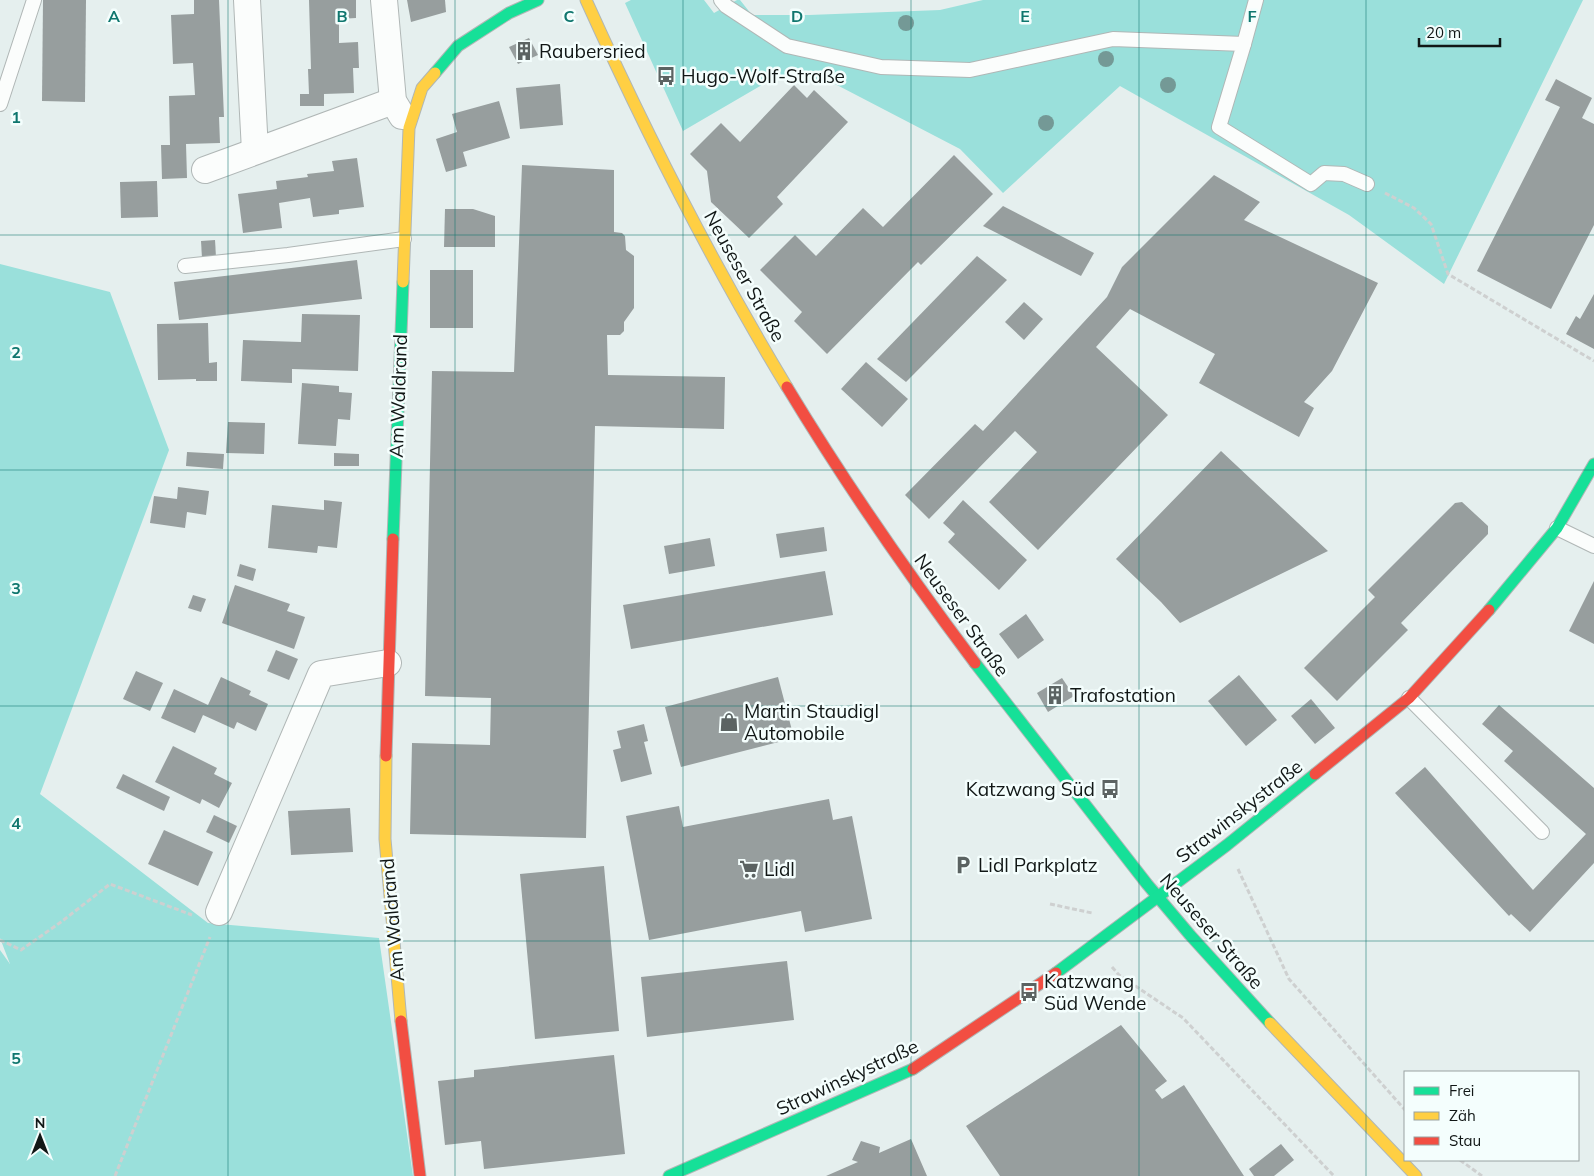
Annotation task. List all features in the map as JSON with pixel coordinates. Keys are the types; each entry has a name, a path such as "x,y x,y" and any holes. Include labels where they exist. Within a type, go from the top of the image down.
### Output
{"street":[{"path":"247,0 255,151"},
{"path":"384,0 393,101 408,128"},
{"name":"Am Waldrand","path":"420,1176 402,1021 385,839 388,663 408,128 422,88 458,46 509,13 538,0"},
{"name":"Neuseser Straße","path":"586,0 636,109 698,230 761,342 845,480 918,586 1032,740 1157,896 1289,1046 1416,1176"},
{"path":"205,170 393,101"},
{"name":"Strawinskystraße","path":"669,1176 916,1068 1029,992 1228,844 1409,698 1488,611 1557,528 1594,464"},
{"path":"219,912 321,674 388,663"}],"lane":[{"path":"0,104 34,0"},
{"path":"721,0 726,6 787,46 881,67 970,70 1113,39 1244,44"},
{"path":"1256,0 1219,126 1311,184 1324,173 1344,174 1367,184"},
{"path":"185,266 288,255 404,239"},
{"path":"1557,528 1594,546"},
{"path":"1409,698 1542,832"}],"path":[{"path":"1367,184 1414,208 1431,224 1448,274 1594,361"},
{"path":"1228,844 1289,979 1404,1109"},
{"path":"0,940 21,950 110,884 192,915 219,912 115,1176"},
{"path":"1050,904 1090,911 1115,929"},
{"path":"1094,945 1119,975 1183,1018 1334,1176"},
{"path":"1461,1161 1482,1176"}],"shaded area":[{"path":"631,0 704,0 714,13 740,0 752,15 809,15 940,10 983,0 1583,0 1444,284 1349,215 1120,86 1003,193 960,149 835,84 774,78 683,131 625,3"},
{"path":"0,264 110,292 169,450 40,794 208,923 379,938 413,1176 0,1176 0,950 10,964 0,938"}],"building":[{"path":"43,0 86,0 85,102 42,101"},
{"path":"194,0 219,0 224,117 219,117 220,143 186,144 187,178 162,179 161,145 170,145 169,96 195,95 193,63 173,64 171,15 194,14"},
{"path":"309,0 356,0 356,18 339,19 339,43 358,42 359,68 353,68 354,93 324,94 324,106 300,106 300,94 309,94 308,69 311,69"},
{"path":"407,0 445,0 446,12 411,22"},
{"name":"Raubersried","path":"529,38 538,55 518,64 509,47"},
{"path":"1556,79 1592,98 1582,118 1594,124 1594,225 1551,309 1477,271 1560,107 1545,100"},
{"path":"560,84 563,125 520,129 516,88"},
{"path":"794,85 807,98 814,90 848,122 777,197 783,204 749,238 711,202 707,171 690,154 721,123 740,142"},
{"path":"499,101 510,138 463,152 467,166 446,172 436,139 457,132 452,114"},
{"path":"954,155 993,194 921,265 918,262 827,354 794,321 802,312 760,270 795,235 816,256 863,208 883,227"},
{"path":"357,158 364,207 339,210 339,214 313,217 310,198 279,203 282,228 243,233 238,194 277,189 276,181 308,177 307,174 334,171 332,161"},
{"path":"522,165 614,170 614,232 622,233 625,236 626,250 634,256 634,308 624,322 624,331 620,335 607,335 608,375 725,377 724,429 595,426 586,838 410,834 412,743 490,745 491,698 425,696 432,371 514,372"},
{"path":"1214,175 1260,202 1244,220 1378,283 1332,371 1304,402 1314,408 1299,437 1199,383 1215,354 1130,309 1096,347 1168,415 1038,550 989,502 1037,452 1015,431 929,519 905,495 975,424 983,431 1107,297 1122,267"},
{"path":"157,181 158,217 121,218 120,182"},
{"path":"1003,206 1094,253 1081,276 983,226"},
{"path":"445,209 473,209 495,216 495,247 444,247"},
{"path":"215,240 216,257 202,258 201,241"},
{"path":"977,256 1007,280 906,382 877,359"},
{"path":"357,260 362,299 179,320 174,282"},
{"path":"430,270 473,270 473,328 430,328"},
{"path":"1594,294 1594,349 1566,334 1576,316 1580,319"},
{"path":"1024,302 1043,319 1024,340 1005,322"},
{"path":"302,314 360,315 358,371 292,369 292,383 241,381 243,340 301,342"},
{"path":"208,323 209,363 217,362 217,381 196,381 196,379 158,380 157,324"},
{"path":"866,362 908,399 882,427 841,389"},
{"path":"302,383 339,386 339,392 352,393 350,420 338,419 336,446 298,444"},
{"path":"228,422 265,423 264,454 226,453"},
{"path":"1221,451 1328,551 1180,623 1116,559"},
{"path":"187,452 224,454 223,469 186,466"},
{"path":"334,453 359,454 359,466 334,466"},
{"path":"178,487 209,491 206,515 187,512 185,528 150,523 154,496 177,499"},
{"path":"324,500 342,502 337,548 318,546 317,553 268,548 272,505 324,510"},
{"path":"963,500 1027,560 999,590 948,542 955,534 943,523"},
{"path":"1462,502 1488,526 1488,534 1401,623 1408,630 1337,701 1304,668 1375,597 1368,590 1455,503"},
{"path":"824,527 827,551 780,558 776,534"},
{"path":"710,538 715,566 669,574 664,546"},
{"path":"240,564 256,569 253,581 237,576"},
{"path":"825,571 833,615 631,649 623,605"},
{"path":"1594,581 1594,644 1569,631"},
{"path":"235,585 290,604 287,611 305,617 294,649 222,623"},
{"path":"193,595 206,599 201,612 188,608"},
{"path":"1026,614 1044,640 1018,659 999,634"},
{"path":"276,650 298,659 289,680 267,671"},
{"path":"136,671 163,683 150,711 123,699"},
{"path":"1239,675 1277,720 1246,746 1208,701"},
{"path":"221,677 251,691 249,695 268,704 256,731 237,722 234,729 203,715 195,733 161,718 174,689 208,705"},
{"name":"Martin Staudigl Automobile","path":"778,677 794,738 681,767 665,707"},
{"name":"Trafostation","path":"1062,678 1074,696 1048,712 1037,693"},
{"path":"1311,699 1335,728 1315,744 1291,716"},
{"path":"1499,705 1594,788 1594,863 1530,932 1511,914 1509,916 1395,793 1425,767 1533,890 1586,834 1504,761 1513,751 1482,724"},
{"path":"644,724 648,741 644,742 652,774 621,782 613,750 621,748 617,731"},
{"path":"173,746 217,768 214,774 232,783 219,808 202,799 200,804 155,782"},
{"path":"123,774 170,797 164,811 116,788"},
{"name":"Lidl","path":"829,799 833,820 852,816 872,919 805,932 801,911 649,940 626,816 679,806 683,827"},
{"path":"350,808 353,852 291,855 288,811"},
{"path":"214,815 237,826 229,843 206,832"},
{"path":"164,830 213,852 198,886 148,864"},
{"path":"604,866 619,1031 535,1039 520,874"},
{"path":"787,961 794,1020 647,1037 641,977"},
{"path":"1121,1025 1167,1081 1155,1090 1162,1099 1184,1085 1244,1176 1000,1176 966,1126"},
{"path":"614,1055 625,1154 484,1169 481,1141 445,1145 438,1081 474,1077 474,1070"},
{"path":"911,1139 927,1176 826,1176 858,1162 852,1160 861,1141 880,1147 879,1153"},
{"path":"1281,1144 1294,1160 1274,1176 1254,1176 1249,1169"}],"traffic: fast":[{"path":"435,73 458,46 509,13 538,0"},
{"path":"393,539 403,282"},
{"path":"1489,610 1557,528 1594,464"},
{"path":"975,663 1147,884 1190,935 1270,1023"},
{"path":"1056,973 1227,845 1315,774"},
{"path":"669,1176 913,1069"}],"traffic: slow":[{"path":"586,0 632,99 681,197 732,293 787,387"},
{"path":"403,282 409,128 422,88 435,73"},
{"path":"386,756 385,839 401,1021"},
{"path":"1270,1023 1416,1176"}],"traffic: jam":[{"path":"787,387 831,458 878,528 975,663"},
{"path":"386,756 393,539"},
{"path":"1315,774 1409,698 1489,610"},
{"path":"913,1069 1056,973"},
{"path":"401,1021 420,1176"}],"place":[{"name":"Raubersried","path":"524,51"},
{"name":"Hugo-Wolf-Straße","path":"666,76"},
{"name":"Trafostation","path":"1055,695"},
{"name":"Martin Staudigl Automobile","path":"729,722"},
{"name":"Katzwang Süd","path":"1110,789"},
{"name":"Lidl Parkplatz","path":"963,865"},
{"name":"Lidl","path":"749,869"},
{"name":"Katzwang Süd Wende","path":"1029,992"}]}
